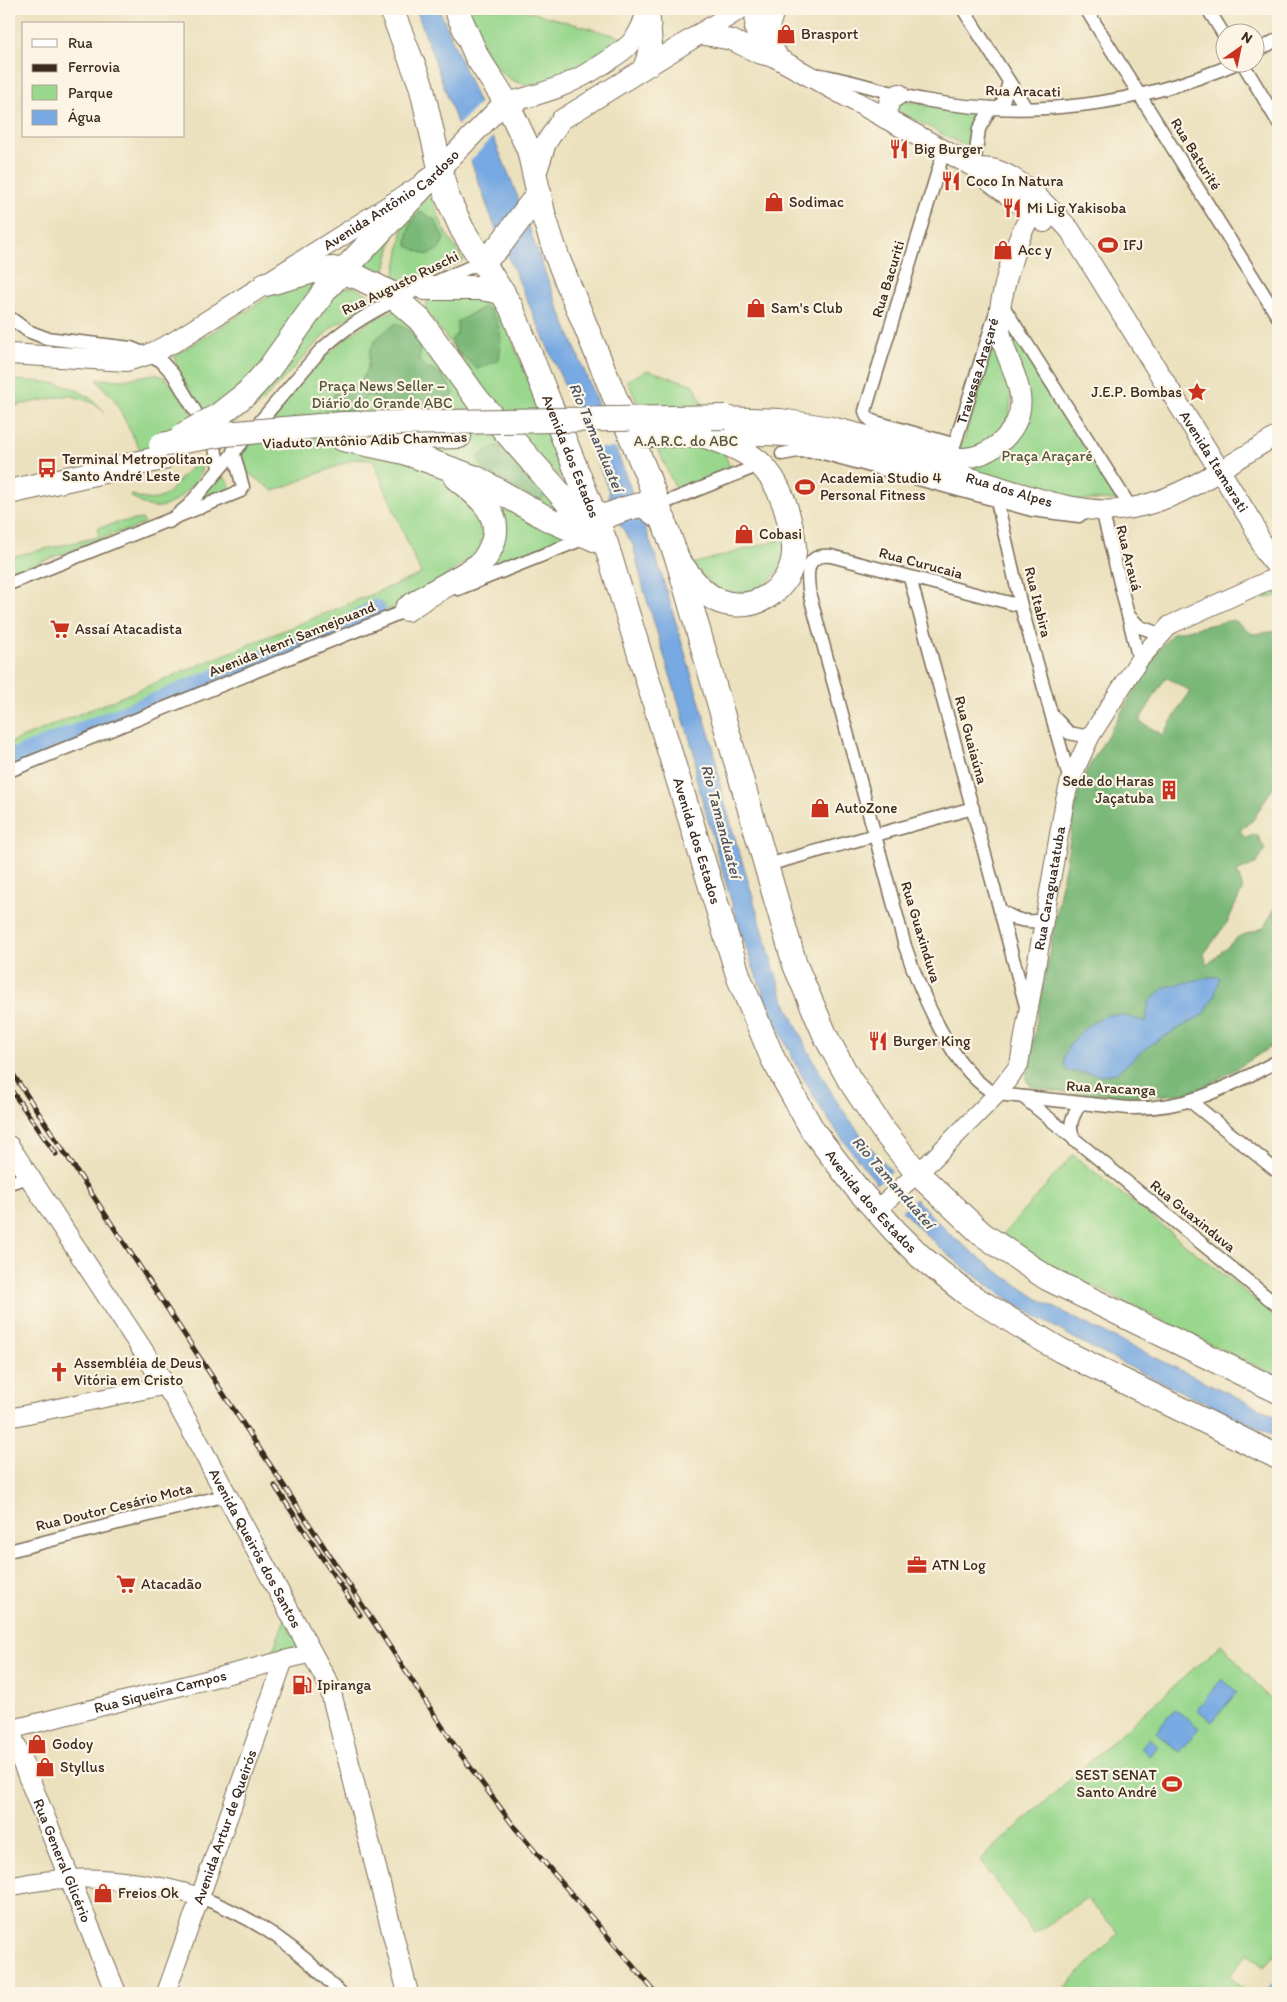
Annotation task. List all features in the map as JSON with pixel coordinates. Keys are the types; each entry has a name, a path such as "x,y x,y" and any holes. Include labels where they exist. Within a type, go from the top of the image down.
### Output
{"highway":[{"name":"Avenida dos Estados","path":"391,9 421,85 434,176 446,194 453,212 492,253 502,292 520,326 600,529 739,978 772,1059 813,1131 881,1206 921,1257 942,1275 1013,1323 1060,1350 1278,1457"},
{"path":"456,9 499,109 529,150 544,217 567,284 654,510 678,562 796,965 826,1037 858,1093 913,1177 982,1234 1047,1278 1278,1391"},
{"path":"161,445 205,423 247,393 268,370 312,307 342,271 434,176"},
{"path":"492,253 524,212 537,183"},
{"path":"266,284 324,269 342,271 374,284 399,300 420,320 477,398 563,498 600,529"},
{"path":"425,288 480,288 502,292"},
{"name":"Viaduto Antônio Adib Chammas","path":"9,479 161,445 225,434 343,424 726,426"},
{"name":"Viaduto Antônio Adib Chammas","path":"9,492 193,452 246,446 343,439 460,436 701,435 726,426"},
{"path":"678,562 708,595 730,604 753,603 774,592 789,574 794,552 794,540 783,499 772,476 751,455 737,446 701,435"},
{"path":"343,439 404,452 437,463 497,488 548,519 600,529 654,510"},
{"path":"407,610 480,564 494,540 494,519 484,502 476,493 437,463"}],"main road":[{"name":"Avenida Antônio Cardoso","path":"9,354 117,361 138,359 174,342 434,176 456,150 499,109 565,86 627,49 639,33 648,9"},
{"path":"644,68 652,44 648,9"},
{"path":"537,183 546,143 557,124 574,110 740,9"},
{"name":"Avenida Itamarati","path":"756,9 754,24 757,37 766,52 975,167 988,180 1034,214 1096,271"},
{"name":"Avenida Itamarati","path":"775,9 770,23 768,38 772,48 789,64"},
{"path":"699,34 724,38 789,64"},
{"path":"885,118 890,100 899,94"},
{"name":"Avenida Itamarati","path":"975,167 995,170 1009,177 1030,192 1059,218 1079,243 1219,472 1253,524 1265,552 1278,568"},
{"path":"1034,214 1047,213 1059,218"},
{"name":"Travessa Araçaré","path":"1000,301 1024,226 1034,214"},
{"path":"726,426 806,422 864,433 945,457 976,457 1002,441 1014,427 1018,414 1020,389 1000,332 1000,301"},
{"name":"Rua dos Alpes","path":"726,426 852,446 1051,501 1102,513 1131,508 1170,497 1219,472"},
{"name":"Avenida Itamarati","path":"1253,524 1278,550"},
{"name":"Avenida Queirós dos Santos","path":"9,1146 167,1385 332,1693 408,1993"},
{"name":"Rua General Glicério","path":"9,1729 116,1993"}],"street":[{"path":"963,9 1026,108"},
{"name":"Rua Baturité","path":"1086,9 1278,318"},
{"path":"1208,9 1216,22"},
{"path":"1264,47 1278,39"},
{"name":"Rua Aracati","path":"789,64 899,94 939,102 996,108 1073,107 1140,95 1188,82 1214,72"},
{"path":"1246,72 1278,122"},
{"path":"975,167 979,129 996,108 1009,82"},
{"name":"Rua Bacuriti","path":"867,417 865,411 944,151"},
{"name":"Rua Augusto Ruschi","path":"169,522 188,505 271,407 337,334 362,318 492,253"},
{"path":"1000,301 1131,508"},
{"name":"Travessa Araçaré","path":"867,417 872,421 949,444 954,443 1000,301"},
{"path":"9,316 28,331 46,338 131,348 150,354 167,366 214,443 219,468 242,484"},
{"path":"214,443 241,429 271,407"},
{"name":"Rua dos Alpes","path":"1219,472 1278,435"},
{"path":"233,451 242,484"},
{"name":"Rua dos Alpes","path":"782,454 807,451 834,455 997,501 1048,513 1102,513"},
{"path":"654,510 752,468"},
{"name":"Rua Augusto Ruschi","path":"9,584 169,522 241,491 242,484"},
{"name":"Rua Itabira","path":"997,501 1021,606 1048,710 1070,781"},
{"name":"Rua Arauá","path":"1102,513 1139,660"},
{"name":"Avenida Henri Sannejouand","path":"9,771 407,610 600,529"},
{"name":"Rua Curucaia","path":"814,559 820,555 831,556 1021,606"},
{"name":"Rua Guaxinduva","path":"814,559 807,575 810,596 906,946 925,999 968,1072 980,1084 997,1094 1023,1098 1278,1306"},
{"name":"Rua Caraguatatuba","path":"881,1206 997,1094 1019,1065 1070,781 1090,737 1139,660 1160,634 1183,618 1278,576"},
{"name":"Rua Guaiaúna","path":"910,578 1028,1016"},
{"name":"Rua Arauá","path":"1126,613 1140,627 1160,634"},
{"name":"Rua Itabira","path":"1048,710 1068,733 1090,737"},
{"path":"767,865 973,808"},
{"path":"1000,910 1019,921 1045,920"},
{"name":"Rua Aracanga","path":"1023,1098 1080,1104 1150,1108 1190,1101 1216,1093 1278,1061"},
{"path":"1190,1101 1278,1172"},
{"path":"1075,1142 1070,1128 1072,1116 1080,1104"},
{"path":"9,1183 29,1177"},
{"path":"9,1418 167,1385"},
{"name":"Rua Doutor Cesário Mota","path":"9,1550 227,1495"},
{"name":"Rua Siqueira Campos","path":"9,1729 312,1653"},
{"name":"Avenida Artur de Queirós","path":"166,1993 284,1660"},
{"path":"9,1887 70,1879 140,1882 200,1898 262,1926 284,1940 321,1972 340,1993"}],"green space":[{"path":"469,9 520,9 628,39 599,58 564,77 546,83 529,84 513,81 499,70 485,49"},
{"path":"901,101 978,113 979,117 971,149 896,110"},
{"path":"430,194 445,232 464,260 407,288 400,287 394,280 404,222"},
{"path":"421,212 435,220 444,239 439,249 427,255 407,246 411,222"},
{"path":"395,228 383,278 357,263"},
{"name":"Praça News Seller – Diário do Grande ABC","path":"312,277 339,289 354,287 378,300 332,327 260,404 239,419 217,430 211,428 178,370 174,356 278,291"},
{"name":"Praça News Seller – Diário do Grande ABC","path":"475,293 497,303 573,491 519,436 425,309 428,300"},
{"path":"485,306 491,312 498,325 501,345 499,360 477,369 455,349 451,339 457,334 457,322"},
{"name":"Praça News Seller – Diário do Grande ABC","path":"398,310 565,511 566,539 459,583 482,569 486,530 478,553 427,589 369,620 9,764 9,743 421,574 373,460 355,459 274,491 247,472 241,456 268,420 328,354 365,325 381,316"},
{"path":"396,323 410,331 421,343 419,360 424,366 443,375 454,393 450,398 432,408 411,410 395,407 368,395 355,411 324,414 325,404 334,394 351,390 363,378 368,366 370,350 377,338"},
{"name":"Praça Araçaré","path":"1009,326 1117,500 1075,500 945,464 1017,434"},
{"name":"Praça Araçaré","path":"993,340 1013,383 1008,424 979,449 945,448 957,448 964,440"},
{"name":"A.A.R.C. do ABC","path":"648,370 694,385 731,469 676,490 627,380"},
{"path":"153,374 161,376 176,389 205,438 175,462 165,465 142,454 114,399 98,382 98,379 123,380"},
{"path":"9,380 36,381 62,385 84,394 105,413 93,403 69,395 9,407"},
{"path":"496,446 507,448 547,493 539,502 486,471 480,463 480,455"},
{"path":"198,464 201,465 201,468 198,478 178,499 171,503 164,506 148,506 131,496 156,499 164,496 189,470"},
{"path":"218,477 225,478 230,485 229,490 202,502 198,499"},
{"path":"142,519 145,523 127,531 119,532 9,574 9,557 99,537 97,528"},
{"path":"787,538 786,561 760,592 720,593 692,564"},
{"path":"1278,585 1278,596 1254,600 1249,598"},
{"path":"1233,620 1253,634 1278,631 1278,779 1253,820 1240,830 1245,838 1257,834 1265,849 1257,863 1237,872 1243,888 1228,921 1204,954 1207,965 1238,937 1263,928 1278,904 1278,1042 1225,1076 1191,1092 1138,1096 1088,1094 1034,1087 1026,1079 1079,790 1085,773 1159,649 1173,633","holes":["1166,677 1190,691 1163,735 1139,721","1204,1014 1153,1043 1116,1073 1068,1047 1084,1029 1107,1015 1120,1015 1146,1023"]},
{"path":"1073,1155 1278,1318 1278,1377 1065,1273 1033,1255 1003,1234"},
{"path":"285,1619 299,1647 271,1655"},
{"name":"SEST SENAT Santo André","path":"1221,1644 1278,1708 1278,1950 1264,1966 1248,1953 1229,1976 1244,1989 1241,1993 1059,1993 1119,1933 1086,1898 1034,1934 980,1860"}],"water":[{"name":"Rio Tamanduateí","path":"416,9 439,9 512,182 550,286 617,452 658,563 714,750 722,794 781,992 807,1049 835,1099 866,1142 917,1201 952,1236 991,1267 1038,1299 1278,1417 1278,1437 1164,1384 1089,1346 1053,1326 982,1281 937,1245 894,1202 855,1156 813,1095 778,1028 746,947 696,778 695,756 644,590 633,545 609,507 609,492 597,460 493,222"},
{"path":"1211,977 1220,977 1214,997 1204,1014 1153,1043 1116,1073 1102,1075 1067,1071 1064,1060 1065,1054 1074,1040 1087,1026 1108,1015 1123,1016 1146,1022 1149,1002 1166,987"},
{"path":"1222,1679 1237,1692 1212,1722 1197,1709"},
{"path":"1175,1709 1199,1728 1179,1752 1156,1732"},
{"path":"1149,1738 1158,1746 1150,1756 1141,1748"}],"pier":[{"path":"481,102 495,135 469,162 457,126"},
{"path":"574,415 605,415 618,448 589,448"},
{"path":"893,1170 919,1199 914,1199 901,1211 877,1185"}],"waterway":[{"path":"9,760 345,627 376,609"}],"railway":[{"path":"9,1068 459,1752 516,1829 656,1993"},
{"path":"9,1087 56,1154"},
{"path":"275,1486 360,1615"}],"place":[{"name":"Brasport","path":"786,34"},
{"name":"Big Burger","path":"899,149"},
{"name":"Coco In Natura","path":"951,181"},
{"name":"Sodimac","path":"774,202"},
{"name":"Mi Lig Yakisoba","path":"1012,208"},
{"name":"IFJ","path":"1108,245"},
{"name":"Acc y","path":"1003,250"},
{"name":"Sam's Club","path":"756,308"},
{"name":"J.E.P. Bombas","path":"1197,392"},
{"name":"Terminal Metropolitano Santo André Leste","path":"47,468"},
{"name":"Academia Studio 4 Personal Fitness","path":"805,487"},
{"name":"Cobasi","path":"744,534"},
{"name":"Assaí Atacadista","path":"60,629"},
{"name":"Sede do Haras Jaçatuba","path":"1169,790"},
{"name":"AutoZone","path":"820,808"},
{"name":"Burger King","path":"878,1041"},
{"name":"Assembléia de Deus Vitória em Cristo","path":"59,1372"},
{"name":"ATN Log","path":"917,1565"},
{"name":"Atacadão","path":"126,1584"},
{"name":"Ipiranga","path":"302,1685"},
{"name":"Godoy","path":"37,1744"},
{"name":"Styllus","path":"45,1767"},
{"name":"SEST SENAT Santo André","path":"1172,1784"},
{"name":"Freios Ok","path":"103,1893"}]}
